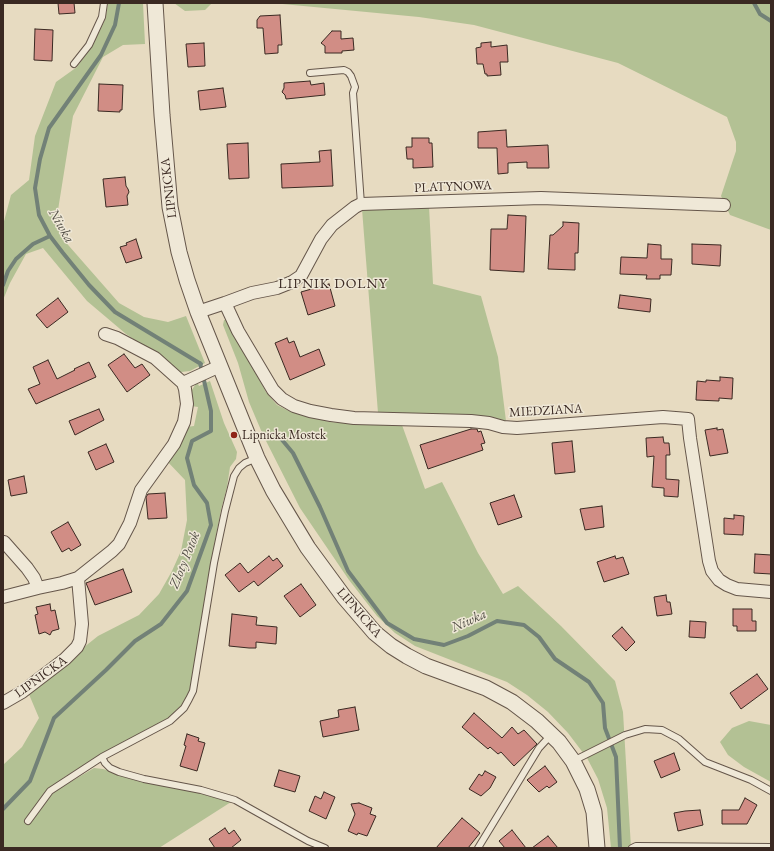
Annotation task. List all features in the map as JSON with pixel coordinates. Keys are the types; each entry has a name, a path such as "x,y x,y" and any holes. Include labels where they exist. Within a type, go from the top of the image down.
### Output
{"street":[{"name":"LIPNICKA","path":"155,3 162,115 170,207 179,252 214,369 273,490 308,548 344,597 375,633 406,656 426,666 486,688 512,702 552,734 573,761 582,777 591,800 596,826 597,848"},
{"name":"PLATYNOWA","path":"361,204 541,198 724,205"},
{"path":"198,312 252,294 277,288 302,276 321,239 332,225 355,206 361,204"},
{"name":"MIEDZIANA","path":"225,303 242,337 273,390 288,403 310,411 354,418 471,421 517,428 663,418 688,419 709,561 712,571 719,580 732,587 752,591 771,592"},
{"path":"106,334 117,338 155,358 187,381"},
{"path":"187,381 214,369"},
{"path":"3,597 78,578 119,544 125,535 141,490 174,444 184,422 187,404 185,389 187,381"},
{"path":"4,542 27,568 34,578 38,588"},
{"name":"LIPNICKA","path":"3,703 28,687 65,659 78,647 82,624 78,578"}],"lane":[{"path":"74,64 89,45 102,17 104,3"},
{"path":"310,73 344,70 348,72 355,87 353,93 361,204"},
{"path":"28,821 50,791 102,757 170,721 184,708 189,700 194,686 214,563 224,511 234,476 239,468 245,463 257,458"},
{"path":"573,761 625,735 645,729 662,730 679,739 705,762 751,780 771,791"},
{"path":"478,848 539,748 552,734"},
{"path":"102,757 110,768 119,772 144,779 201,790 235,800 308,841 325,848"},
{"path":"632,848 636,846 771,847"}],"green space":[{"path":"108,3 143,3 145,44 123,45 103,57 73,116 58,210 62,238 119,303 144,317 168,322 186,316 205,363 190,371 181,372 126,334 87,301 43,248 26,254 10,283 3,300 3,225 11,195 29,180 35,136 56,82 77,67 92,46 105,20"},
{"path":"174,3 212,3 205,10 185,11"},
{"path":"272,3 771,3 771,230 730,215 721,196 736,151 736,142 727,117 618,63 474,25 419,17"},
{"path":"429,206 433,284 481,296 498,357 506,421 471,416 378,413 362,209"},
{"path":"224,320 227,320 266,392 277,405 289,411 330,422 402,425 425,489 442,482 478,553 503,594 518,586 561,626 615,681 623,712 631,848 611,848 607,808 598,779 587,758 568,733 548,712 527,695 507,682 415,646 395,633 377,616 349,580 300,508 263,435 249,402 238,363 223,325"},
{"path":"210,381 224,423 237,452 236,459 230,467 221,510 207,583 191,689 183,705 177,712 161,724 97,757 63,778 62,787 94,768 103,769 142,781 177,787 231,802 159,848 3,848 3,765 22,747 39,718 28,692 98,636 139,615 159,594 181,551 187,520 185,480 166,460 186,427 194,426 198,407 191,406 190,393 197,382 199,386"},
{"path":"749,721 771,725 771,782 744,767 728,755 720,742 732,728"}],"building":[{"path":"58,3 74,3 75,13 59,14"},
{"path":"280,15 282,45 278,45 278,53 265,54 263,28 257,28 257,20 260,16"},
{"path":"35,29 53,30 52,61 34,60"},
{"path":"332,31 341,31 341,39 353,38 354,50 342,51 342,53 325,53 325,46 321,43"},
{"path":"491,42 491,47 507,45 508,62 500,62 501,75 487,76 487,74 485,74 483,64 477,64 476,48 481,47 481,43"},
{"path":"204,43 205,66 188,67 186,44"},
{"path":"310,81 311,85 324,83 325,95 286,99 282,92 284,83"},
{"path":"99,84 123,85 122,110 120,110 120,112 98,111"},
{"path":"223,88 226,107 200,110 198,91"},
{"path":"506,130 507,147 548,145 549,168 527,168 527,162 508,163 508,173 498,174 497,148 478,148 478,132"},
{"path":"412,138 429,138 429,143 432,143 433,167 413,168 413,159 407,159 406,147 412,147"},
{"path":"248,143 249,178 229,179 227,144"},
{"path":"331,150 333,186 282,188 281,164 320,162 319,151"},
{"path":"125,177 126,186 129,192 127,196 128,205 106,207 103,179"},
{"path":"508,215 526,216 524,272 490,270 491,229 507,229"},
{"path":"563,222 579,223 578,253 575,253 575,270 548,269 550,235 553,235 563,226"},
{"path":"136,239 142,258 126,263 120,247 127,245 126,243"},
{"path":"648,244 661,245 661,259 672,259 671,275 660,275 660,279 646,279 647,275 620,274 621,257 647,258"},
{"path":"692,244 721,245 720,266 692,264"},
{"path":"329,284 335,306 308,315 301,292"},
{"path":"620,295 651,299 650,312 618,308"},
{"path":"58,298 68,312 47,328 36,315"},
{"path":"287,338 289,343 294,341 300,357 319,349 325,365 290,380 275,343"},
{"path":"124,354 135,368 142,364 150,375 127,392 108,365"},
{"path":"48,360 57,379 89,362 96,377 36,404 28,389 40,384 33,367"},
{"path":"720,377 733,378 732,399 719,398 719,401 696,400 697,381 720,381"},
{"path":"99,409 104,420 75,435 69,421"},
{"path":"717,428 717,430 723,429 728,453 710,456 705,430"},
{"path":"471,429 477,429 478,432 481,431 485,443 481,444 483,450 428,469 420,445"},
{"path":"663,437 664,443 669,443 670,455 666,455 666,479 679,480 678,497 664,496 664,488 652,487 654,456 647,457 646,438"},
{"path":"572,441 575,472 555,474 552,443"},
{"path":"106,444 114,462 96,470 88,452"},
{"path":"24,476 27,493 11,496 8,480"},
{"path":"165,493 167,518 148,519 146,497 148,494"},
{"path":"514,495 522,517 498,525 490,503"},
{"path":"602,506 604,527 585,530 580,509"},
{"path":"734,515 744,516 743,535 724,534 724,518 734,519"},
{"path":"68,522 81,545 71,551 69,548 62,552 51,532"},
{"path":"755,554 771,555 771,574 754,573"},
{"path":"269,556 273,561 277,558 283,566 258,586 254,581 239,592 225,575 240,563 248,573"},
{"path":"615,556 616,559 623,557 629,574 604,582 597,562"},
{"path":"123,569 132,592 95,605 86,583"},
{"path":"301,584 316,605 300,617 284,596"},
{"path":"666,595 667,602 670,602 672,614 657,616 654,597"},
{"path":"50,604 51,611 55,610 59,629 52,631 50,635 45,632 39,634 35,615 38,614 36,607"},
{"path":"733,609 752,609 752,621 756,621 756,631 737,631 737,626 733,626"},
{"path":"232,614 257,617 256,625 277,627 276,644 256,642 256,648 229,646"},
{"path":"690,621 706,622 705,638 689,637"},
{"path":"622,627 635,642 626,651 612,636"},
{"path":"757,674 768,689 741,709 730,693"},
{"path":"355,707 359,730 323,737 320,721 339,717 338,710"},
{"path":"474,713 502,738 512,727 518,734 524,730 537,744 514,766 501,752 498,754 490,747 488,749 462,727"},
{"path":"187,734 199,738 198,741 205,743 197,771 180,766 186,746 184,745"},
{"path":"674,753 680,770 661,778 654,761"},
{"path":"545,766 557,782 549,788 547,786 539,792 527,780"},
{"path":"279,770 300,776 295,792 274,786"},
{"path":"485,771 496,777 490,788 481,796 469,789 479,774 482,776"},
{"path":"324,792 335,797 326,819 309,811 315,796 321,799"},
{"path":"745,798 757,805 747,824 722,824 722,810 739,810"},
{"path":"359,803 372,808 370,814 376,816 367,836 358,833 357,835 348,831 355,814 351,804"},
{"path":"700,810 703,825 678,831 674,813"},
{"path":"462,818 480,833 468,848 436,848"},
{"path":"225,828 229,834 234,830 241,840 231,848 215,848 209,839"},
{"path":"512,830 526,848 505,848 499,841"},
{"path":"548,836 558,848 532,848"}],"waterway":[{"name":"Niwka","path":"119,3 115,25 101,55 49,128 40,159 35,188 39,215 50,236 63,253 89,285 115,312 201,364"},
{"path":"754,3 760,14 771,21"},
{"path":"3,285 8,271 16,259 33,244 50,236"},
{"name":"Złoty Potok","path":"3,809 30,781 54,718 135,641 161,624 187,591 211,525 207,503 194,485 187,458 192,441 211,431 211,411 200,363"},
{"name":"Niwka","path":"278,435 293,453 320,507 348,571 387,623 414,639 444,645 468,636 497,621 524,625 539,637 555,659 589,682 603,703 605,728 616,757 620,848"}],"place":[{"name":"Lipnicka Mostek","path":"234,435"}],"district":[{"name":"LIPNIK DOLNY","path":"333,284"}]}
